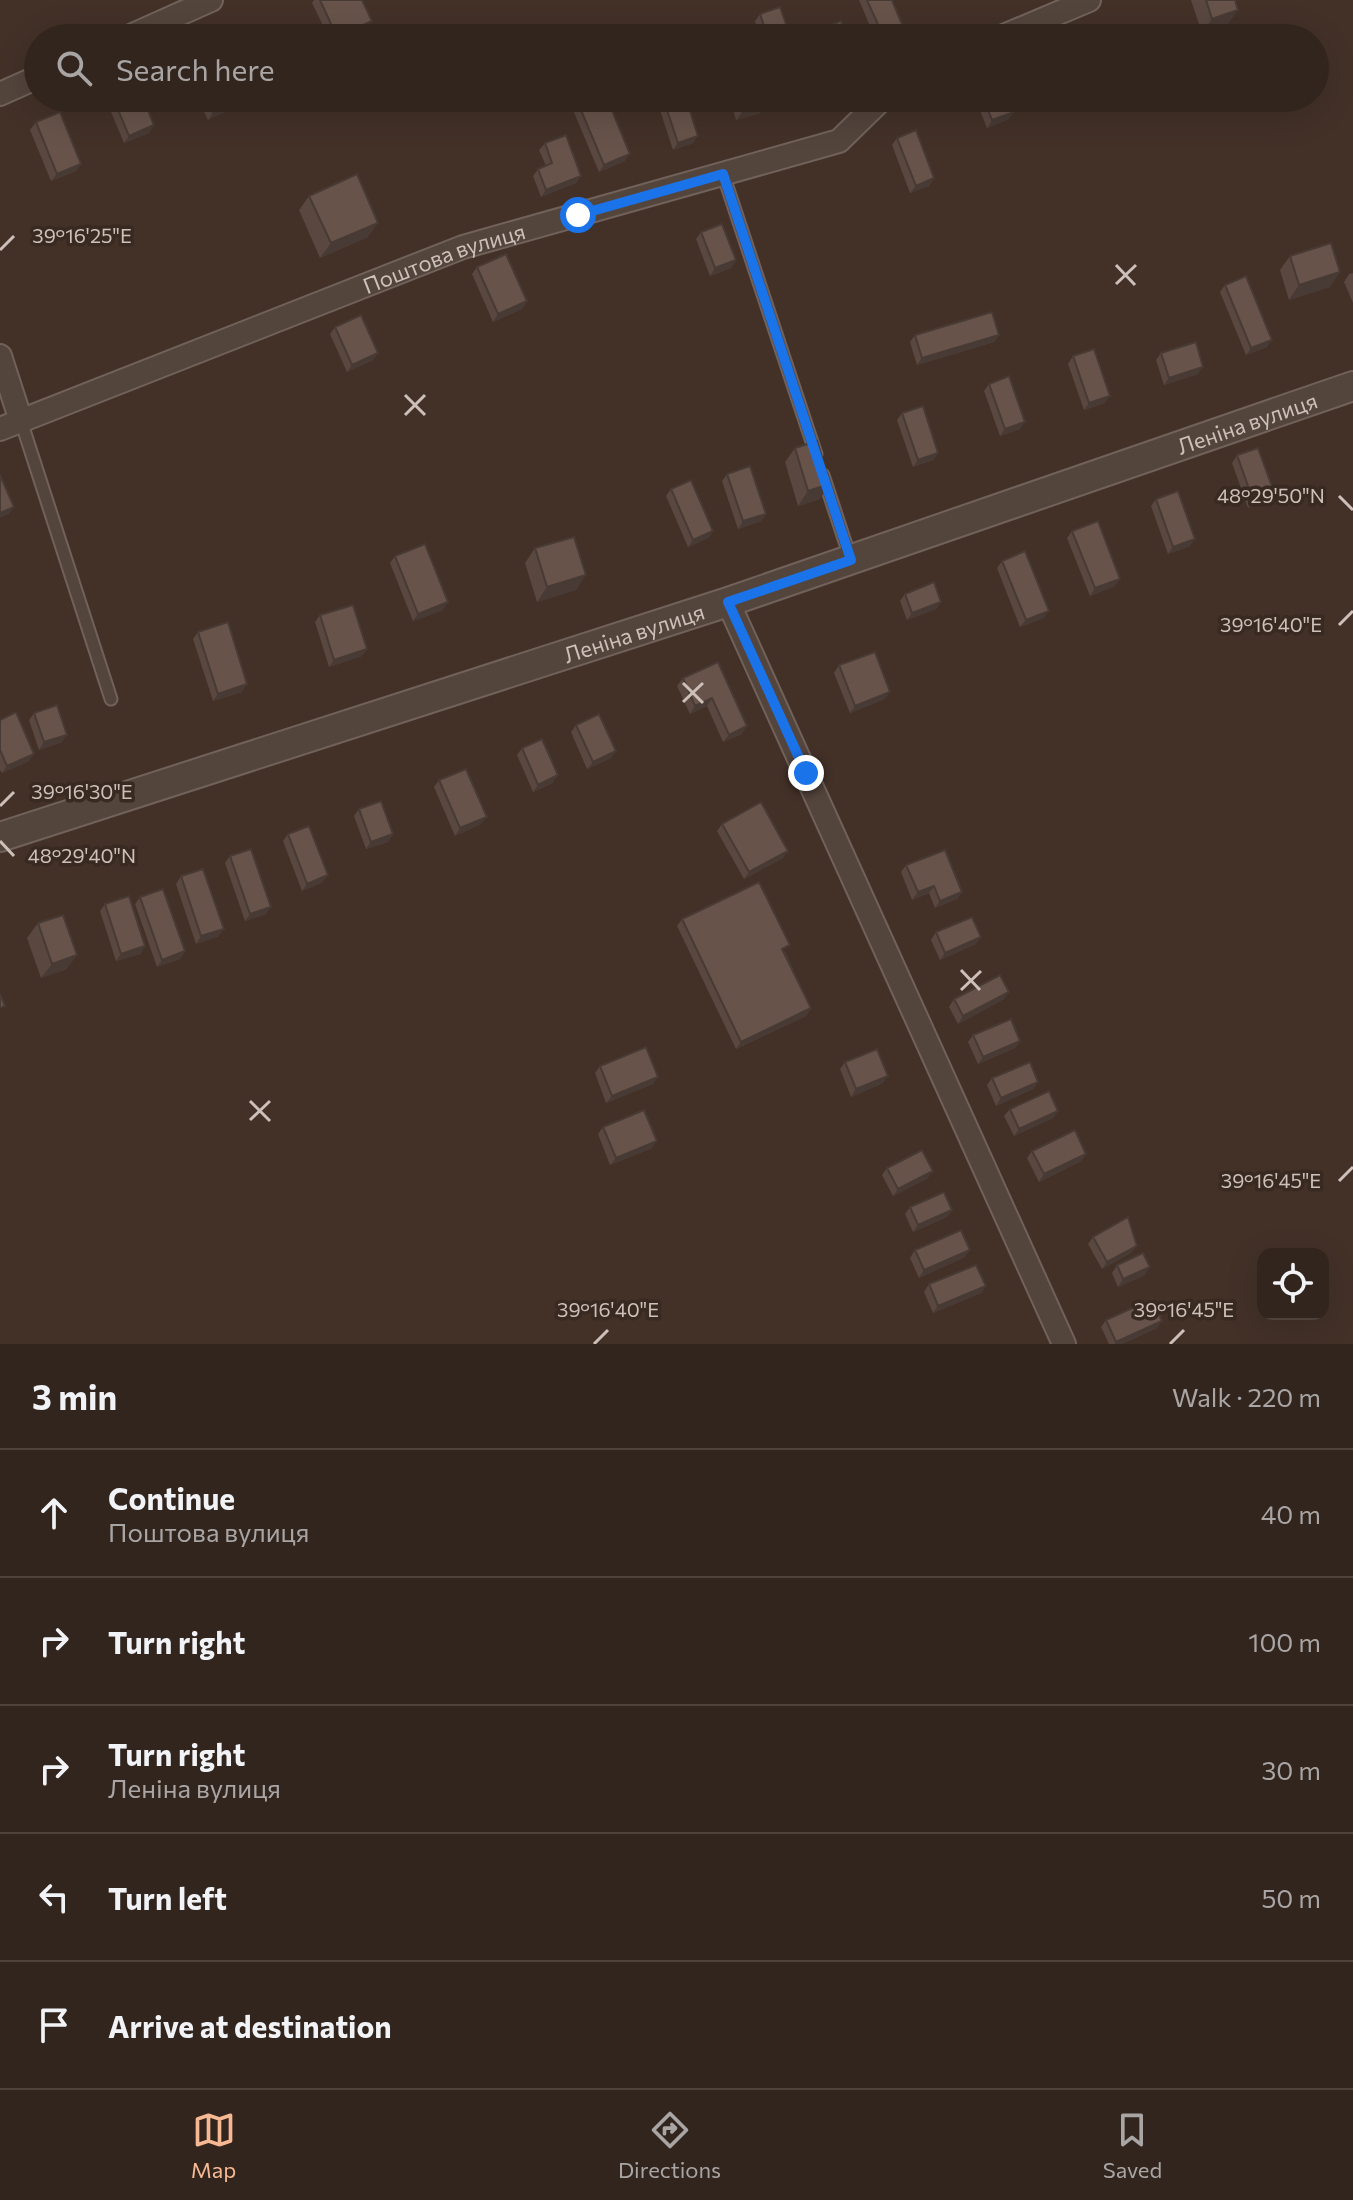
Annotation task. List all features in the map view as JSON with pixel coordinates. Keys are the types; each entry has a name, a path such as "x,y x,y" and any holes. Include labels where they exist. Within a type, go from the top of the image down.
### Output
{"street":[{"path":"157,24 211,0"},
{"path":"1032,24 1089,0"},
{"path":"0,94 24,83"},
{"name":"Поштова вулиця","path":"10,425 463,247 839,141 869,112"},
{"path":"0,356 10,425"},
{"name":"Леніна вулиця","path":"0,837 728,602 1353,386"},
{"path":"728,602 1064,1344"}],"lane":[{"path":"723,174 851,560"},
{"path":"10,425 111,699"}],"building":[{"path":"320,0 362,0 372,21 365,24 331,24"},
{"path":"867,0 892,0 902,24 878,24"},
{"path":"1206,0 1235,0 1238,10 1212,19"},
{"path":"780,7 786,24 763,24 760,14"},
{"path":"60,112 81,164 57,174 36,122"},
{"path":"119,112 149,112 154,125 129,136"},
{"path":"582,112 613,112 630,154 604,165"},
{"path":"668,112 690,112 698,136 678,143"},
{"path":"989,112 1014,112 992,120"},
{"path":"916,130 934,178 916,186 897,138"},
{"path":"566,135 581,176 546,190 538,169 552,163 545,143"},
{"path":"357,174 378,223 331,243 309,196"},
{"path":"722,224 736,260 715,268 701,232"},
{"path":"1331,243 1340,272 1299,285 1290,256"},
{"path":"506,254 527,301 498,314 477,267"},
{"path":"1246,276 1272,340 1251,348 1225,285"},
{"path":"992,312 999,335 922,358 915,335"},
{"path":"361,315 378,353 352,365 335,327"},
{"path":"1196,342 1203,367 1169,378 1161,353"},
{"path":"1094,349 1110,396 1089,403 1073,356"},
{"path":"1009,376 1025,422 1005,429 989,384"},
{"path":"923,406 938,453 918,460 902,413"},
{"path":"817,441 830,484 808,491 795,448"},
{"path":"1258,448 1274,492 1253,500 1237,455"},
{"path":"750,466 766,514 743,521 727,474"},
{"path":"0,475 14,507 0,513"},
{"path":"691,480 713,531 693,540 671,489"},
{"path":"1178,491 1195,539 1173,547 1156,499"},
{"path":"1098,521 1120,579 1095,588 1072,531"},
{"path":"574,537 586,575 547,587 535,548"},
{"path":"425,544 448,602 418,614 395,556"},
{"path":"1025,551 1049,611 1026,620 1002,561"},
{"path":"934,582 941,602 912,613 905,594"},
{"path":"353,605 367,649 334,660 320,615"},
{"path":"228,622 247,684 218,694 198,632"},
{"path":"875,652 890,692 855,706 839,665"},
{"path":"718,662 747,726 729,735 712,698 695,706 683,678"},
{"path":"57,705 67,735 44,742 34,713"},
{"path":"16,712 34,754 7,766 0,750 0,720"},
{"path":"599,714 616,751 593,762 576,725"},
{"path":"542,739 558,775 538,785 522,748"},
{"path":"466,769 487,817 460,828 439,780"},
{"path":"381,801 393,834 371,842 359,809"},
{"path":"761,802 788,851 749,872 722,824"},
{"path":"309,826 328,875 307,884 288,834"},
{"path":"251,849 271,907 250,914 230,856"},
{"path":"945,850 962,892 940,901 934,886 918,892 906,865"},
{"path":"203,869 224,929 201,936 181,876"},
{"path":"759,882 790,945 782,949 811,1008 741,1042 682,919"},
{"path":"163,889 185,951 162,960 140,897"},
{"path":"129,896 145,946 121,954 105,904"},
{"path":"63,915 77,955 52,964 38,923"},
{"path":"972,917 981,937 945,953 936,932"},
{"path":"1000,975 1009,992 963,1016 954,999"},
{"path":"1011,1019 1020,1041 983,1057 973,1035"},
{"path":"646,1047 658,1077 612,1096 600,1066"},
{"path":"877,1049 888,1076 856,1089 845,1062"},
{"path":"1030,1062 1038,1082 1001,1098 992,1078"},
{"path":"1049,1091 1058,1111 1019,1129 1010,1109"},
{"path":"644,1110 657,1141 616,1158 603,1127"},
{"path":"1075,1130 1086,1154 1044,1174 1032,1151"},
{"path":"922,1150 933,1171 898,1189 887,1168"},
{"path":"944,1192 952,1210 918,1225 910,1207"},
{"path":"1128,1217 1137,1246 1107,1262 1093,1237"},
{"path":"961,1230 970,1250 924,1270 915,1250"},
{"path":"1143,1253 1150,1267 1123,1279 1117,1265"},
{"path":"976,1265 986,1286 938,1306 929,1284"},
{"path":"1152,1299 1162,1321 1116,1342 1106,1320"}],"route":[{"path":"578,215 723,174 851,560 728,602 806,773"}]}
